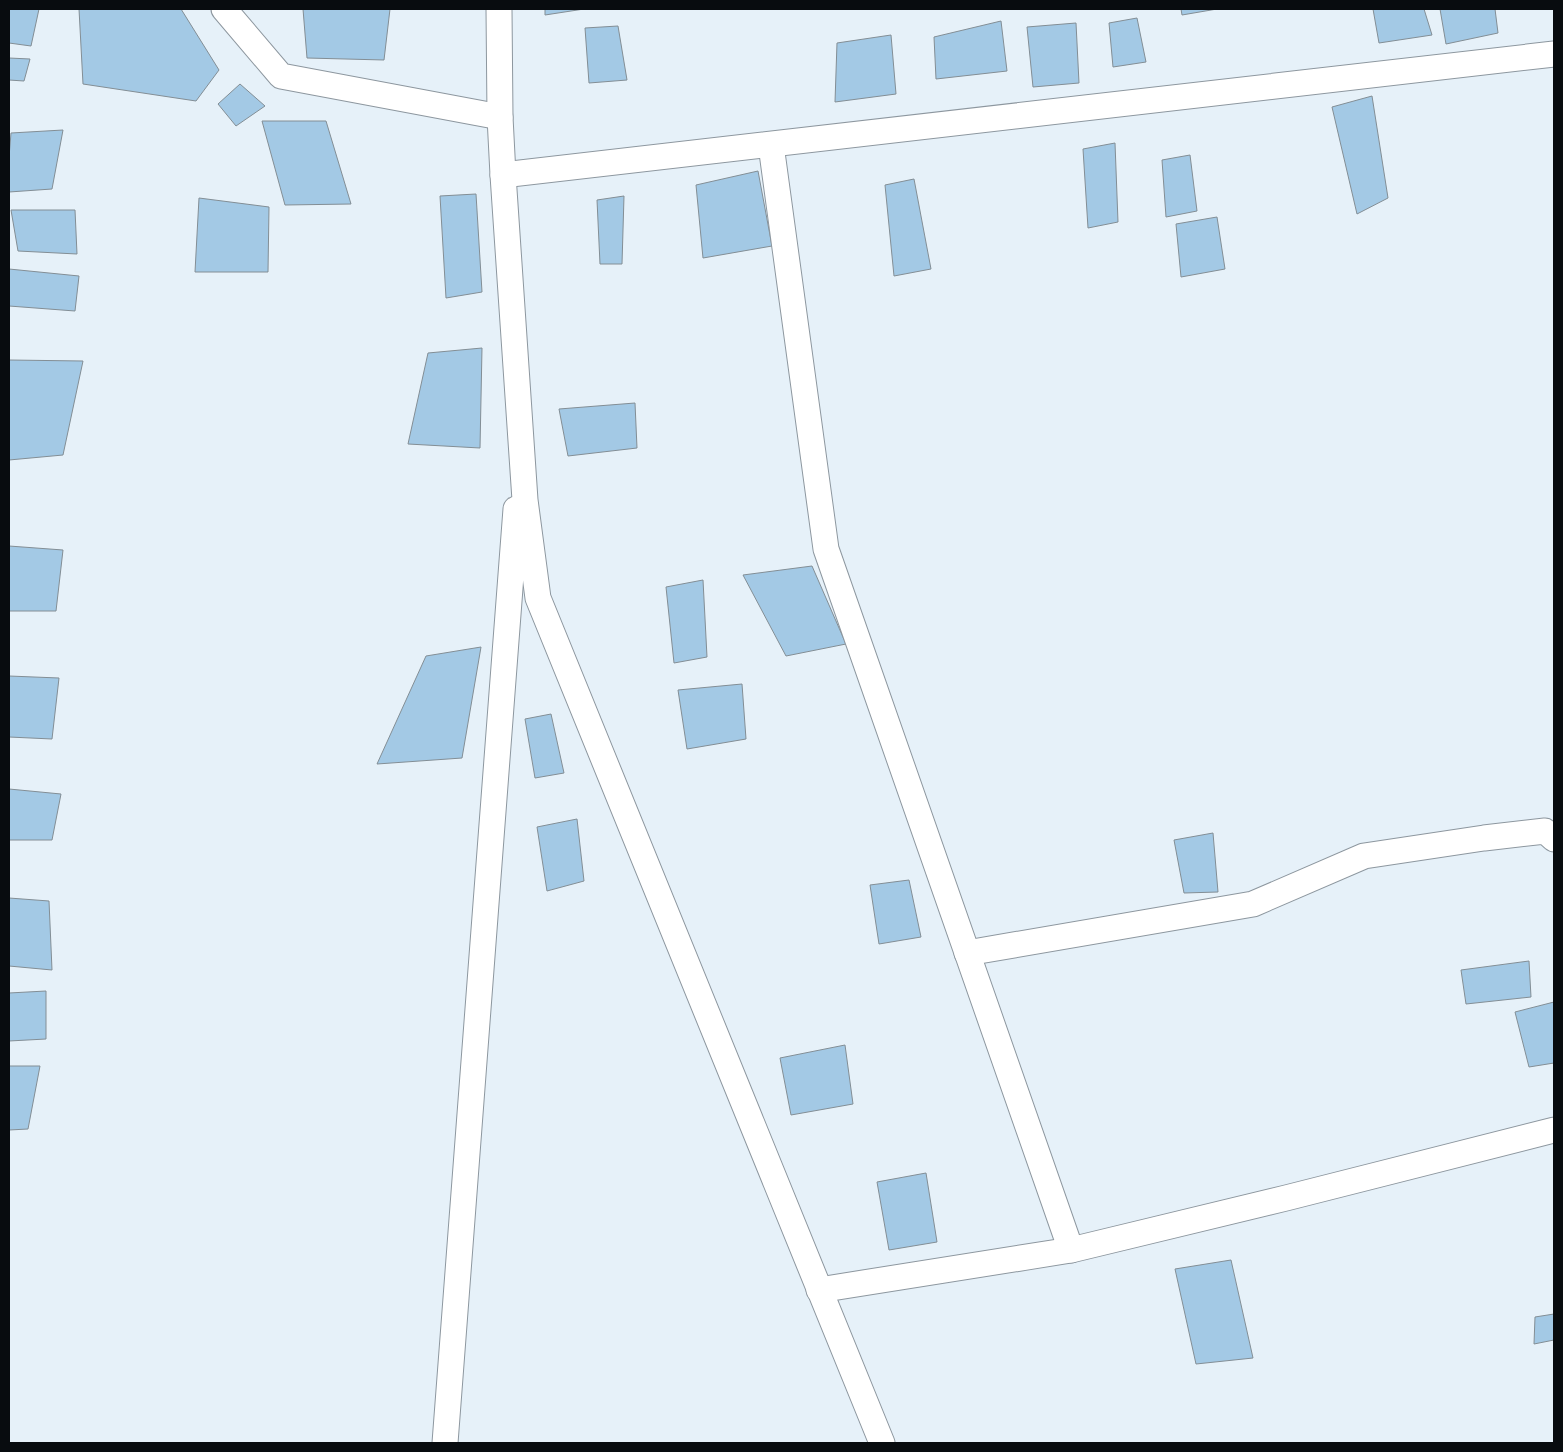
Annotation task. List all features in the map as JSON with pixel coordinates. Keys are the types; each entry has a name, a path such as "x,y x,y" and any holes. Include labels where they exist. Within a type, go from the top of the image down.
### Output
{"street":[{"path":"224,9 281,76 500,118"},
{"path":"499,9 500,118 503,175 525,500 538,598 882,1443"},
{"path":"503,175 1554,54"},
{"path":"771,145 826,549 1071,1250"},
{"path":"445,1443 521,440"},
{"path":"967,953 1253,904 1364,856 1545,831 1554,838"},
{"path":"819,1290 1071,1250 1554,1130"}],"building":[{"path":"9,9 39,9 31,46 9,43"},
{"path":"79,9 181,9 219,70 196,101 83,84"},
{"path":"303,9 390,9 384,60 307,58"},
{"path":"545,9 584,9 545,15"},
{"path":"1181,9 1217,9 1182,15"},
{"path":"1373,9 1424,9 1432,35 1379,43"},
{"path":"1440,9 1495,9 1498,33 1446,44"},
{"path":"1137,18 1146,62 1113,67 1109,23"},
{"path":"1001,21 1007,71 936,79 934,37"},
{"path":"1076,23 1079,83 1033,87 1027,27"},
{"path":"618,26 627,80 589,83 585,28"},
{"path":"891,35 896,94 835,102 837,43"},
{"path":"9,58 30,59 24,81 9,80"},
{"path":"240,84 265,106 236,126 218,104"},
{"path":"1372,96 1388,198 1357,214 1332,107"},
{"path":"262,121 326,121 351,204 285,205"},
{"path":"63,130 52,189 9,192 11,133"},
{"path":"1115,143 1118,222 1088,228 1083,149"},
{"path":"1190,155 1197,211 1166,217 1162,160"},
{"path":"758,171 772,246 703,258 696,185"},
{"path":"914,179 931,269 894,276 885,185"},
{"path":"476,194 482,292 446,298 440,196"},
{"path":"624,196 622,264 600,264 597,200"},
{"path":"199,198 269,207 268,272 195,272"},
{"path":"11,210 75,210 77,254 18,251"},
{"path":"1217,217 1225,269 1181,277 1176,224"},
{"path":"9,269 79,276 75,311 9,306"},
{"path":"482,348 480,448 408,444 428,353"},
{"path":"9,360 83,361 63,455 9,460"},
{"path":"635,403 637,448 568,456 559,409"},
{"path":"9,546 63,550 56,611 9,611"},
{"path":"812,566 846,644 786,656 743,575"},
{"path":"703,580 707,657 674,663 666,587"},
{"path":"481,647 462,758 377,764 426,656"},
{"path":"9,676 59,678 52,739 9,737"},
{"path":"742,684 746,739 687,749 678,690"},
{"path":"551,714 564,773 535,778 525,719"},
{"path":"9,789 61,794 52,840 9,840"},
{"path":"577,819 584,881 547,891 537,827"},
{"path":"1213,833 1218,892 1184,893 1174,840"},
{"path":"909,880 921,937 879,944 870,885"},
{"path":"9,898 49,901 52,970 9,966"},
{"path":"1529,961 1531,997 1466,1004 1461,970"},
{"path":"46,991 46,1039 9,1041 9,993"},
{"path":"1554,1002 1554,1063 1529,1067 1515,1012"},
{"path":"845,1045 853,1104 791,1115 780,1058"},
{"path":"9,1066 40,1066 28,1129 9,1130"},
{"path":"926,1173 937,1242 889,1250 877,1182"},
{"path":"1231,1260 1253,1358 1196,1364 1175,1269"},
{"path":"1554,1314 1554,1340 1534,1344 1535,1317"}]}
